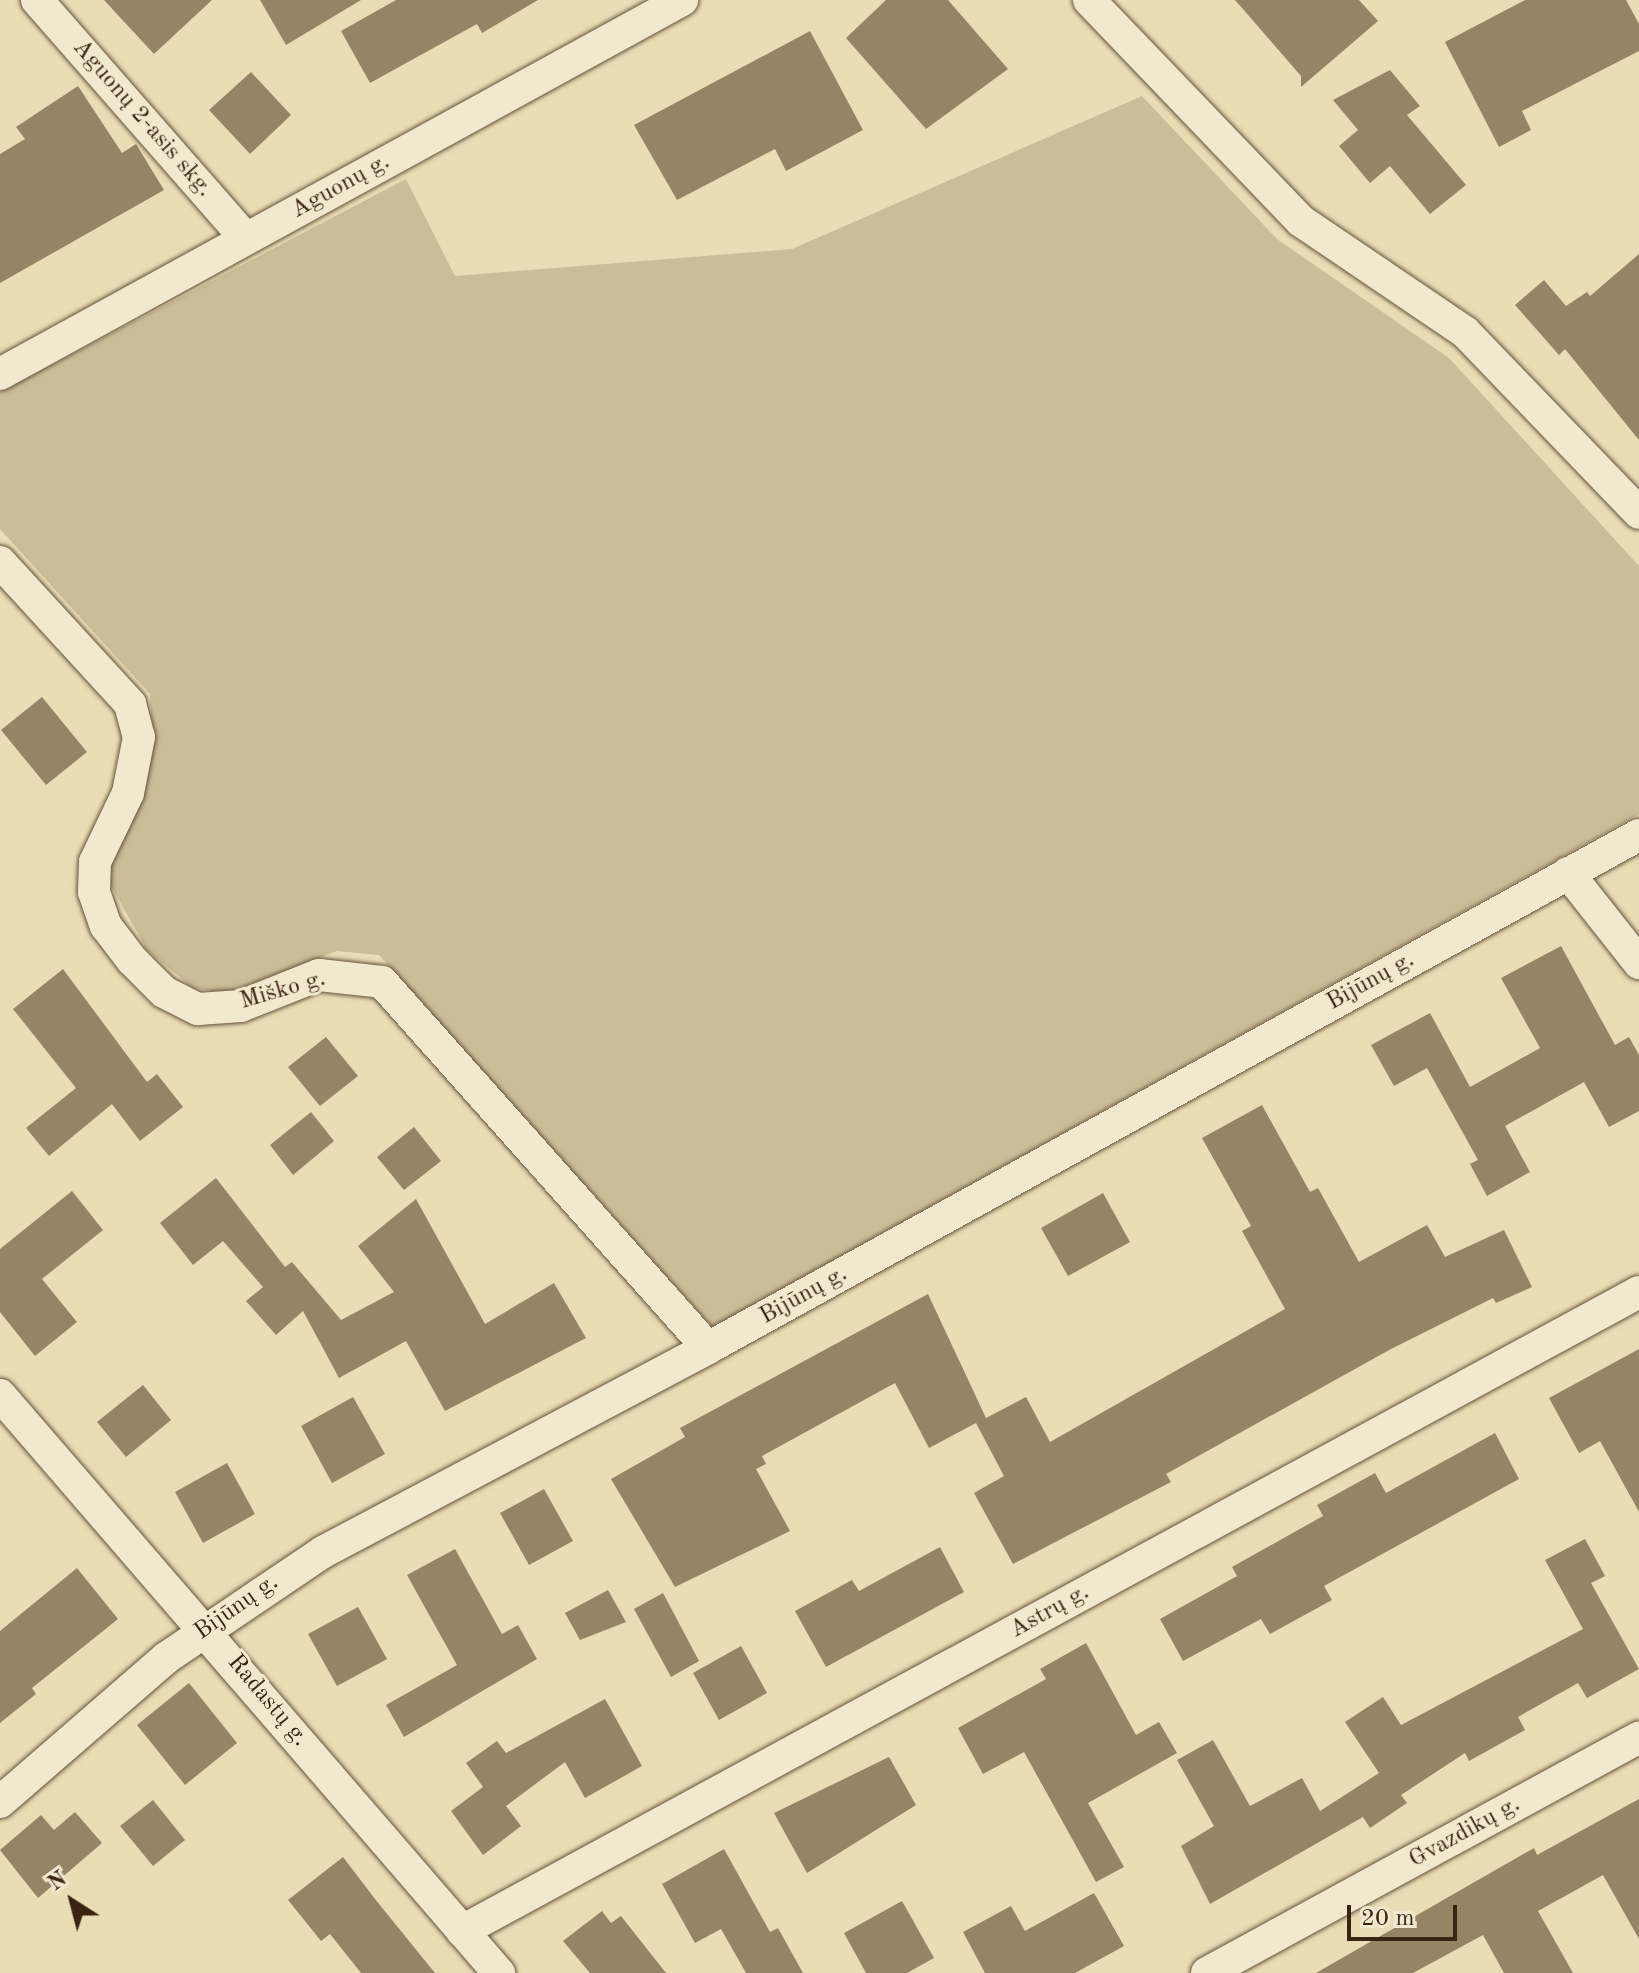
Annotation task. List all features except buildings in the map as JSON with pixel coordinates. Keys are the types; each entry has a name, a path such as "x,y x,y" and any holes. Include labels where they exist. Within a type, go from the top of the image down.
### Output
{"street":[{"name":"Aguonų 2-asis skg.","path":"37,0 246,239"},
{"name":"Aguonų g.","path":"0,374 682,0"},
{"path":"1089,0 1301,221 1465,332 1639,513"},
{"name":"Miško g.","path":"0,562 130,704 139,737 128,793 95,862 94,892 106,926 132,960 164,992 198,1009 241,1006 319,975 382,982 708,1348"},
{"name":"Bijūnų g.","path":"0,1802 206,1629 323,1552 708,1348 1639,835"},
{"path":"1568,873 1639,963"},
{"name":"Astrų g.","path":"462,1931 1639,1292"},
{"name":"Radastų g.","path":"0,1395 206,1629 499,1973"},
{"name":"Gvazdikų g.","path":"1207,1973 1639,1737"}],"shaded area":[{"path":"1142,96 1277,239 1449,358 1639,566 1639,814 712,1327 379,955 337,951 227,993 193,988 147,950 109,882 110,854 152,738 150,694 0,529 0,392 406,179 455,276 792,249"}]}
